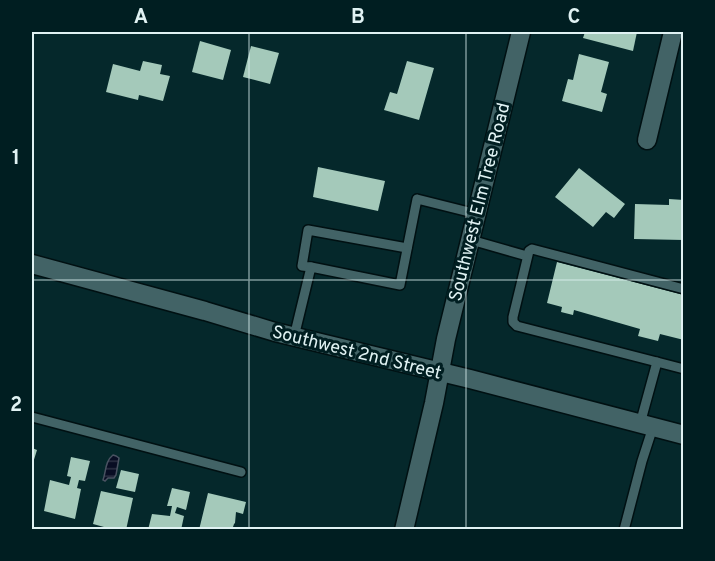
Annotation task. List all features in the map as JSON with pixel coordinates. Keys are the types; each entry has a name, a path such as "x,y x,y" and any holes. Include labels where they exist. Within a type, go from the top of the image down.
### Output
{"main road":[{"name":"Southwest Elm Tree Road","path":"404,530 480,194 521,32"},
{"path":"647,140 673,32"},
{"name":"Southwest 2nd Street","path":"32,264 205,310 294,337 470,379 684,435"}],"lane":[{"path":"407,248 308,230 302,266 400,285 417,199 477,214"},
{"path":"471,240 527,256"},
{"path":"684,289 532,249 527,256 513,317 513,322 517,326 684,369"},
{"path":"294,337 311,267"},
{"path":"624,530 642,460 657,362"},
{"path":"32,417 241,472"}],"water":[{"path":"113,455 119,458 116,475 105,481 103,480 107,463"}],"building":[{"path":"585,32 637,32 633,51 583,38"},
{"path":"200,41 231,50 223,80 192,72"},
{"path":"251,46 279,53 270,84 243,77"},
{"path":"579,54 609,62 601,92 607,94 602,112 562,101 568,79 573,80"},
{"path":"143,61 162,65 160,74 170,76 163,101 139,95 138,100 106,92 113,64 140,71"},
{"path":"407,61 434,68 419,120 384,110 390,92 397,94"},
{"path":"318,167 385,181 378,211 313,197"},
{"path":"579,168 625,204 614,218 606,212 593,227 555,197"},
{"path":"669,199 684,200 684,240 634,239 635,204 669,205"},
{"path":"557,262 684,295 684,340 660,334 658,341 638,336 640,329 574,310 573,315 561,312 562,307 547,303"},
{"path":"32,448 37,450 32,466"},
{"path":"71,457 90,461 85,481 79,480 77,488 81,489 75,519 44,511 50,480 69,485 71,477 67,476"},
{"path":"121,470 139,474 135,492 116,488"},
{"path":"172,488 190,492 186,510 177,507 175,513 184,516 181,530 148,530 152,514 170,516 172,506 167,506"},
{"path":"101,491 133,498 126,530 115,530 93,524"},
{"path":"208,493 246,502 243,514 236,512 232,530 199,530"}]}
